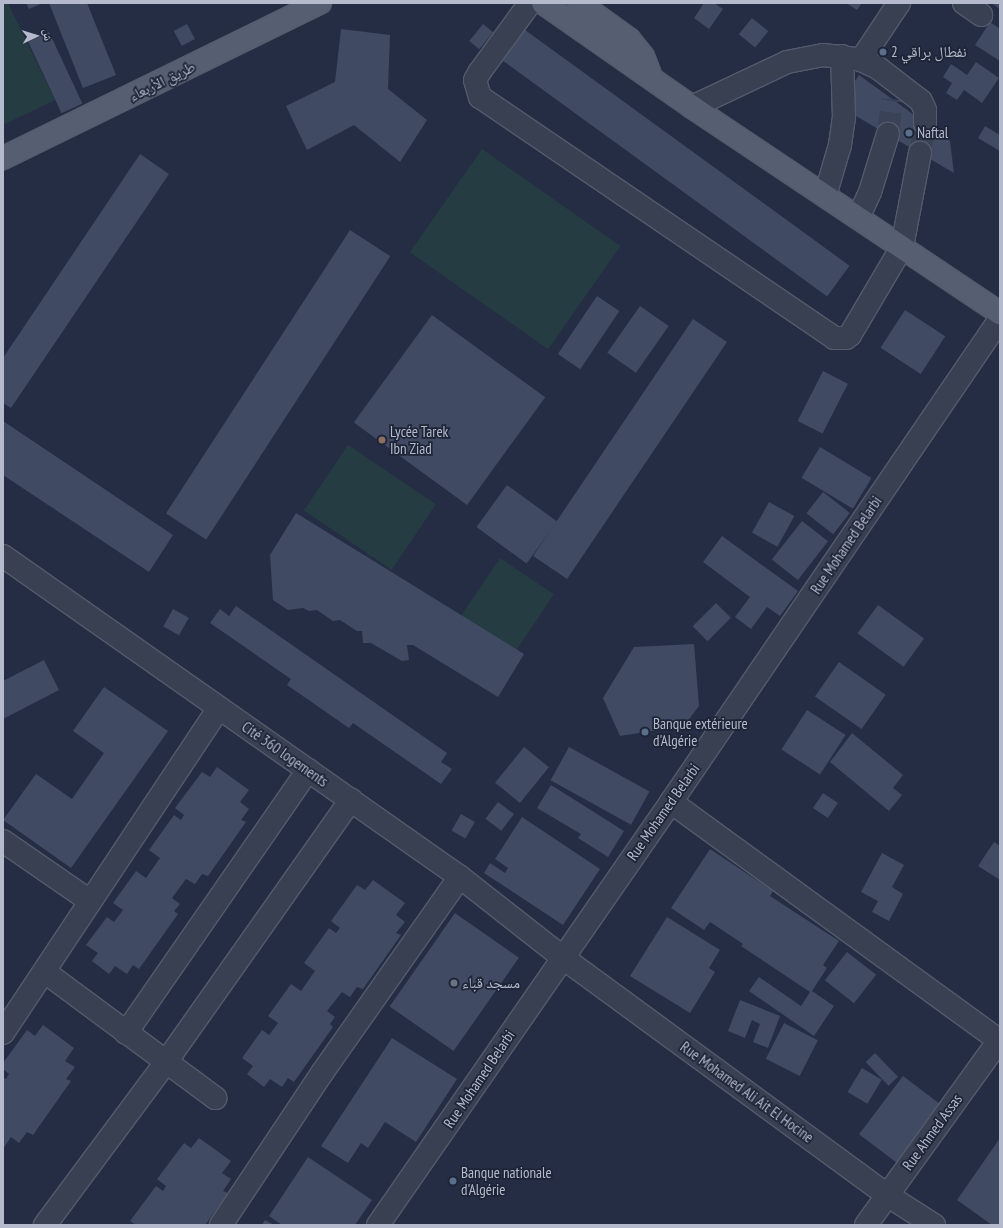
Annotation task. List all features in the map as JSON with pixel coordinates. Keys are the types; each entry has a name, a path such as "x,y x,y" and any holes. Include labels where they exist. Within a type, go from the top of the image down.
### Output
{"main road":[{"name":"طريق الأربعاء","path":"3,158 320,3"},
{"path":"543,3 692,107 1000,313"},
{"path":"579,3 629,39 643,56 651,78"}],"street":[{"path":"530,3 475,80 480,97 834,338 846,338 850,335 902,247 920,153"},
{"path":"825,196 840,145 852,58 899,3"},
{"path":"692,107 787,62 823,54 852,58 892,89 921,101 925,110 925,123"},
{"path":"858,218 870,192 888,134"},
{"name":"Rue Mohamed Belarbi","path":"378,1225 562,957 672,802 1000,319"},
{"name":"Cité 360 logements","path":"3,556 460,877 562,957"},
{"path":"3,1033 45,972 90,901 219,708"},
{"path":"126,1033 308,770"},
{"path":"45,1225 166,1062 351,800"},
{"path":"672,802 1000,1039"},
{"path":"3,841 90,901"},
{"path":"221,1225 322,1073 460,877"},
{"name":"Rue Mohamed Ali Ait El Hocine","path":"562,957 887,1195 934,1225"},
{"path":"45,972 215,1098"},
{"name":"Rue Ahmed Assas","path":"866,1225 1000,1039"}],"shaded area":[{"path":"3,3 8,3 55,100 3,125"},
{"path":"482,149 620,246 548,349 410,252"},
{"path":"348,445 436,504 392,570 304,510"},
{"path":"500,558 554,594 496,680 442,643"}],"building":[{"path":"26,3 43,3 29,9"},
{"path":"49,3 87,3 116,75 83,88"},
{"path":"704,3 714,3 723,9 709,29 694,18"},
{"path":"846,3 862,3 857,10"},
{"path":"991,3 1000,3 1000,9"},
{"path":"752,18 768,31 755,48 739,34"},
{"path":"990,22 1000,29 1000,61 975,45"},
{"path":"187,24 195,39 182,46 174,31"},
{"path":"483,24 493,32 479,49 469,41"},
{"path":"521,27 849,266 827,296 499,58"},
{"path":"341,29 390,35 388,89 427,120 400,162 354,125 307,150 286,106 335,82"},
{"path":"49,32 82,104 62,113 28,42"},
{"path":"976,62 999,78 982,103 964,90 957,100 946,93 952,83 943,77 951,64 967,75"},
{"path":"859,75 950,141 954,173 849,112 849,90"},
{"path":"985,126 1000,135 1000,151 978,138"},
{"path":"140,154 169,174 11,408 3,403 3,358"},
{"path":"350,230 390,256 206,540 166,513"},
{"path":"597,296 619,311 580,369 558,354"},
{"path":"640,306 669,326 636,373 607,353"},
{"path":"905,310 945,336 921,374 880,348"},
{"path":"432,315 545,397 467,505 354,423"},
{"path":"693,319 727,342 567,579 533,556"},
{"path":"823,371 848,384 823,434 798,421"},
{"path":"3,421 173,535 149,572 3,475"},
{"path":"820,447 871,478 853,509 801,478"},
{"path":"507,485 557,521 527,564 476,527"},
{"path":"823,492 850,513 833,534 806,513"},
{"path":"769,502 794,516 777,547 752,533"},
{"path":"296,513 524,654 498,697 413,645 407,645 409,660 402,661 371,643 363,643 362,631 357,631 340,620 333,621 317,610 309,611 303,608 288,610 273,600 270,555"},
{"path":"802,521 828,541 798,580 772,560"},
{"path":"722,536 798,591 780,616 767,607 751,629 735,617 750,597 703,562"},
{"path":"716,603 731,618 708,641 693,626"},
{"path":"878,605 924,639 904,667 857,633"},
{"path":"236,606 447,753 441,762 452,769 441,784 353,723 349,728 287,685 291,679 210,623 220,609 229,616"},
{"path":"173,609 189,618 179,635 163,626"},
{"path":"694,644 699,706 684,726 620,736 603,698 634,647"},
{"path":"44,660 59,690 3,719 3,681"},
{"path":"839,662 886,695 862,729 815,696"},
{"path":"104,687 168,731 71,868 3,820 36,774 72,799 104,753 73,731"},
{"path":"807,710 846,735 820,774 781,749"},
{"path":"852,733 903,775 893,788 902,795 889,811 830,762"},
{"path":"524,747 549,767 520,803 495,783"},
{"path":"569,747 649,792 631,825 551,780"},
{"path":"217,767 249,790 240,802 249,809 241,820 246,822 208,876 202,874 195,884 186,879 172,898 180,904 174,911 178,914 139,969 133,965 127,974 115,966 109,974 92,961 98,953 86,945 107,917 114,922 123,910 113,903 136,871 146,878 160,858 149,850 174,815 181,820 184,815 175,808 202,772 210,777"},
{"path":"551,785 624,831 608,857 578,838 581,834 537,808"},
{"path":"823,793 838,803 828,818 813,808"},
{"path":"498,802 514,814 501,831 485,819"},
{"path":"461,814 475,822 465,838 452,830"},
{"path":"522,817 600,869 563,925 484,873 490,863 505,873 508,868 495,859"},
{"path":"994,842 1000,846 1000,880 978,866"},
{"path":"710,849 773,891 770,896 839,941 823,965 827,968 812,991 834,1006 814,1036 749,991 759,977 801,1006 810,992 741,946 743,944 710,922 704,930 671,908"},
{"path":"882,853 904,865 892,887 903,894 889,921 872,912 878,901 861,892"},
{"path":"373,880 405,903 396,915 405,922 396,933 401,935 363,989 357,987 350,997 342,992 327,1011 335,1017 330,1024 333,1027 294,1082 288,1078 282,1087 270,1079 264,1087 247,1074 253,1066 242,1058 262,1030 269,1035 278,1023 268,1016 291,984 301,991 315,971 304,963 329,928 336,933 340,928 331,921 357,885 365,890"},
{"name":"مسجد قباء","path":"455,913 519,958 454,1051 390,1006"},
{"path":"667,917 720,950 709,968 715,972 690,1013 630,976"},
{"path":"847,952 876,975 854,1003 825,980"},
{"path":"740,1000 780,1016 768,1048 753,1042 760,1024 752,1020 745,1038 728,1031"},
{"path":"784,1023 818,1040 800,1076 766,1059"},
{"path":"43,1025 74,1048 65,1061 75,1067 66,1079 71,1081 33,1135 27,1132 19,1143 11,1137 3,1149 3,1077 6,1079 9,1074 3,1069 3,1063 27,1030 35,1036"},
{"path":"392,1038 457,1079 416,1142 385,1122 368,1148 361,1143 348,1163 321,1146"},
{"path":"875,1053 898,1077 889,1086 866,1062"},
{"path":"862,1068 882,1080 867,1104 848,1092"},
{"path":"903,1076 945,1108 901,1166 859,1134"},
{"path":"199,1138 231,1161 222,1173 231,1179 223,1191 228,1193 205,1225 136,1225 130,1221 156,1186 163,1191 166,1186 157,1179 184,1143 191,1148"},
{"path":"1000,1138 1000,1225 992,1225 957,1200"},
{"path":"308,1157 372,1200 355,1225 282,1225 269,1216"},
{"path":"265,1220 274,1225 262,1225"}],"tunnel":[{"path":"888,134 892,99"},
{"path":"920,153 925,123"}],"place":[{"name":"نفطال براقي 2","path":"883,52"},
{"name":"Naftal","path":"909,133"},
{"name":"Lycée Tarek Ibn Ziad","path":"382,440"},
{"name":"Banque extérieure d'Algérie","path":"645,732"},
{"name":"مسجد قباء","path":"454,983"},
{"name":"Banque nationale d'Algérie","path":"453,1181"}]}
